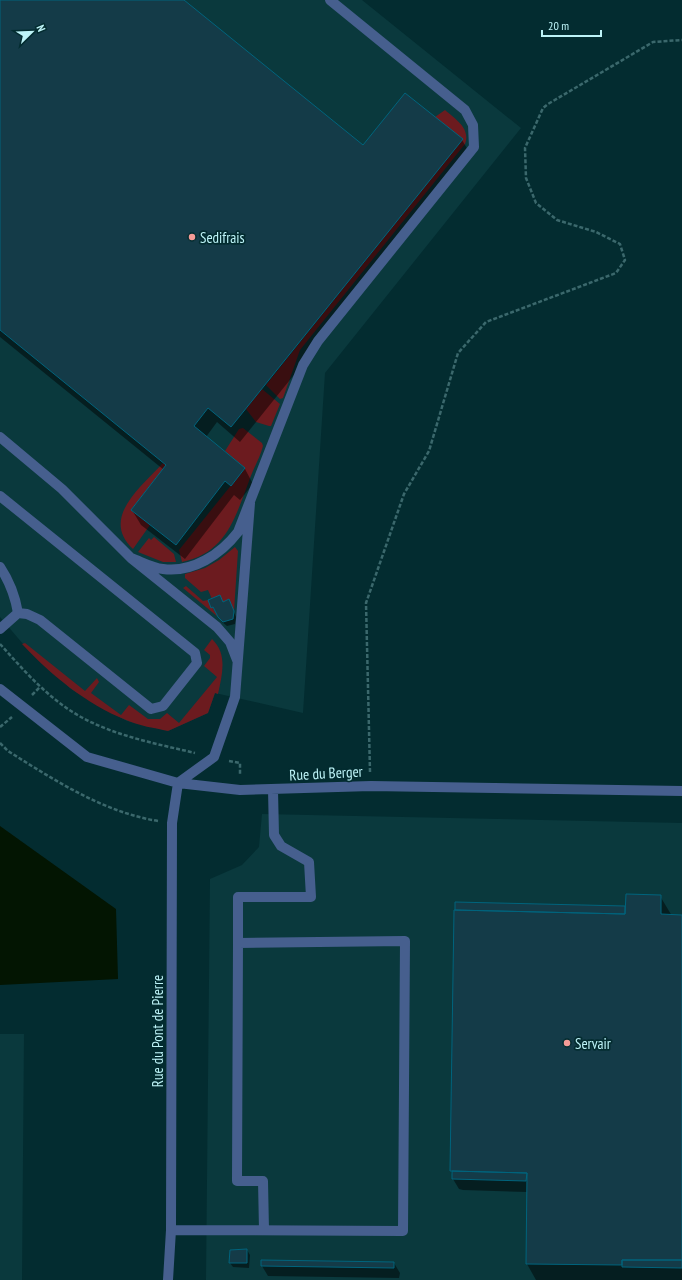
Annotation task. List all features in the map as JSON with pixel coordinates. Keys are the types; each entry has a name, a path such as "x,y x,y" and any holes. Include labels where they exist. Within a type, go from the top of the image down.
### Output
{"street":[{"path":"131,558 164,569 180,569 199,564 229,544 238,532 307,359 318,341 474,147 473,125 465,110 330,0"},
{"path":"0,436 62,490 131,558 217,626 230,642 239,666"},
{"path":"0,496 195,653 196,663 164,706 151,708 43,622 28,614 18,613 0,629"},
{"path":"178,783 214,758 235,697 239,666 250,503"},
{"path":"0,567 11,583 16,598 18,613"},
{"name":"Rue du Berger","path":"0,689 87,757 178,783 240,790 370,786 682,791"},
{"name":"Rue du Pont de Pierre","path":"168,1280 171,1230 172,823 178,783"},
{"path":"264,1230 263,1181 237,1181 238,897 311,897 309,862 281,846 274,835 273,790"},
{"path":"171,1230 403,1231 405,941 238,943"}],"path":[{"path":"370,786 366,603 404,494 429,451 458,353 486,322 616,273 624,260 620,244 596,232 557,220 536,203 526,178 525,148 543,108 548,104 653,42 682,40"},
{"path":"0,644 40,687 61,705 86,719 123,735 240,763 240,790"},
{"path":"0,742 8,751 70,790 147,819 172,823"}],"shaded area":[{"path":"0,0 362,0 521,128 325,373 303,713 215,693 208,713 168,731 127,721 71,689 29,651 0,617"},
{"path":"445,110 461,124 464,129 466,133 465,144 300,350 283,398 280,399 266,385 462,139 435,117"},
{"path":"262,389 280,404 271,426 256,422 246,409"},
{"path":"243,428 262,443 263,446 239,508 227,532 219,542 209,551 182,562 179,550 245,468 225,451 239,429"},
{"path":"163,463 166,465 131,510 150,525 133,549 124,537 121,526 122,514 127,503 135,493"},
{"path":"154,537 174,554 176,562 163,562 138,552 149,538 151,540"},
{"path":"235,547 238,551 234,611 229,599 223,602 212,599 208,590 201,592 185,578 185,574 205,568 219,560"},
{"path":"186,586 203,601 208,600 218,617 183,588"},
{"path":"212,639 217,645 222,658 222,672 218,694 215,693 208,713 168,731 131,722 97,706 70,688 33,656 22,644 25,643 85,691 97,678 99,682 91,693 121,715 129,705 148,719 160,719 167,713 179,723 217,677 204,666 210,658 210,655 204,650"},
{"path":"262,814 682,823 682,1280 206,1280 210,879 242,865 259,847"},
{"path":"0,826 116,909 118,979 0,985"},
{"path":"0,1034 24,1034 22,1280 0,1280"}],"building":[{"name":"Sedifrais","path":"0,0 184,0 363,145 405,93 463,139 231,427 208,408 194,426 245,468 231,486 225,481 176,545 131,510 166,465 0,330"},
{"path":"220,595 223,602 229,599 234,611 233,619 223,622 218,617 213,607 211,608 208,600"},
{"name":"Servair","path":"626,894 661,895 661,914 682,915 682,1260 622,1260 622,1265 526,1264 527,1173 450,1171 454,910 625,914"},
{"path":"455,902 625,906 625,914 455,910"},
{"path":"452,1171 527,1173 526,1181 452,1179"},
{"path":"247,1249 247,1263 229,1263 230,1250"},
{"path":"261,1260 394,1262 394,1268 261,1266"},
{"path":"622,1260 682,1260 682,1268 622,1267"}],"place":[{"name":"Sedifrais","path":"192,237"},
{"name":"Servair","path":"567,1043"}]}
